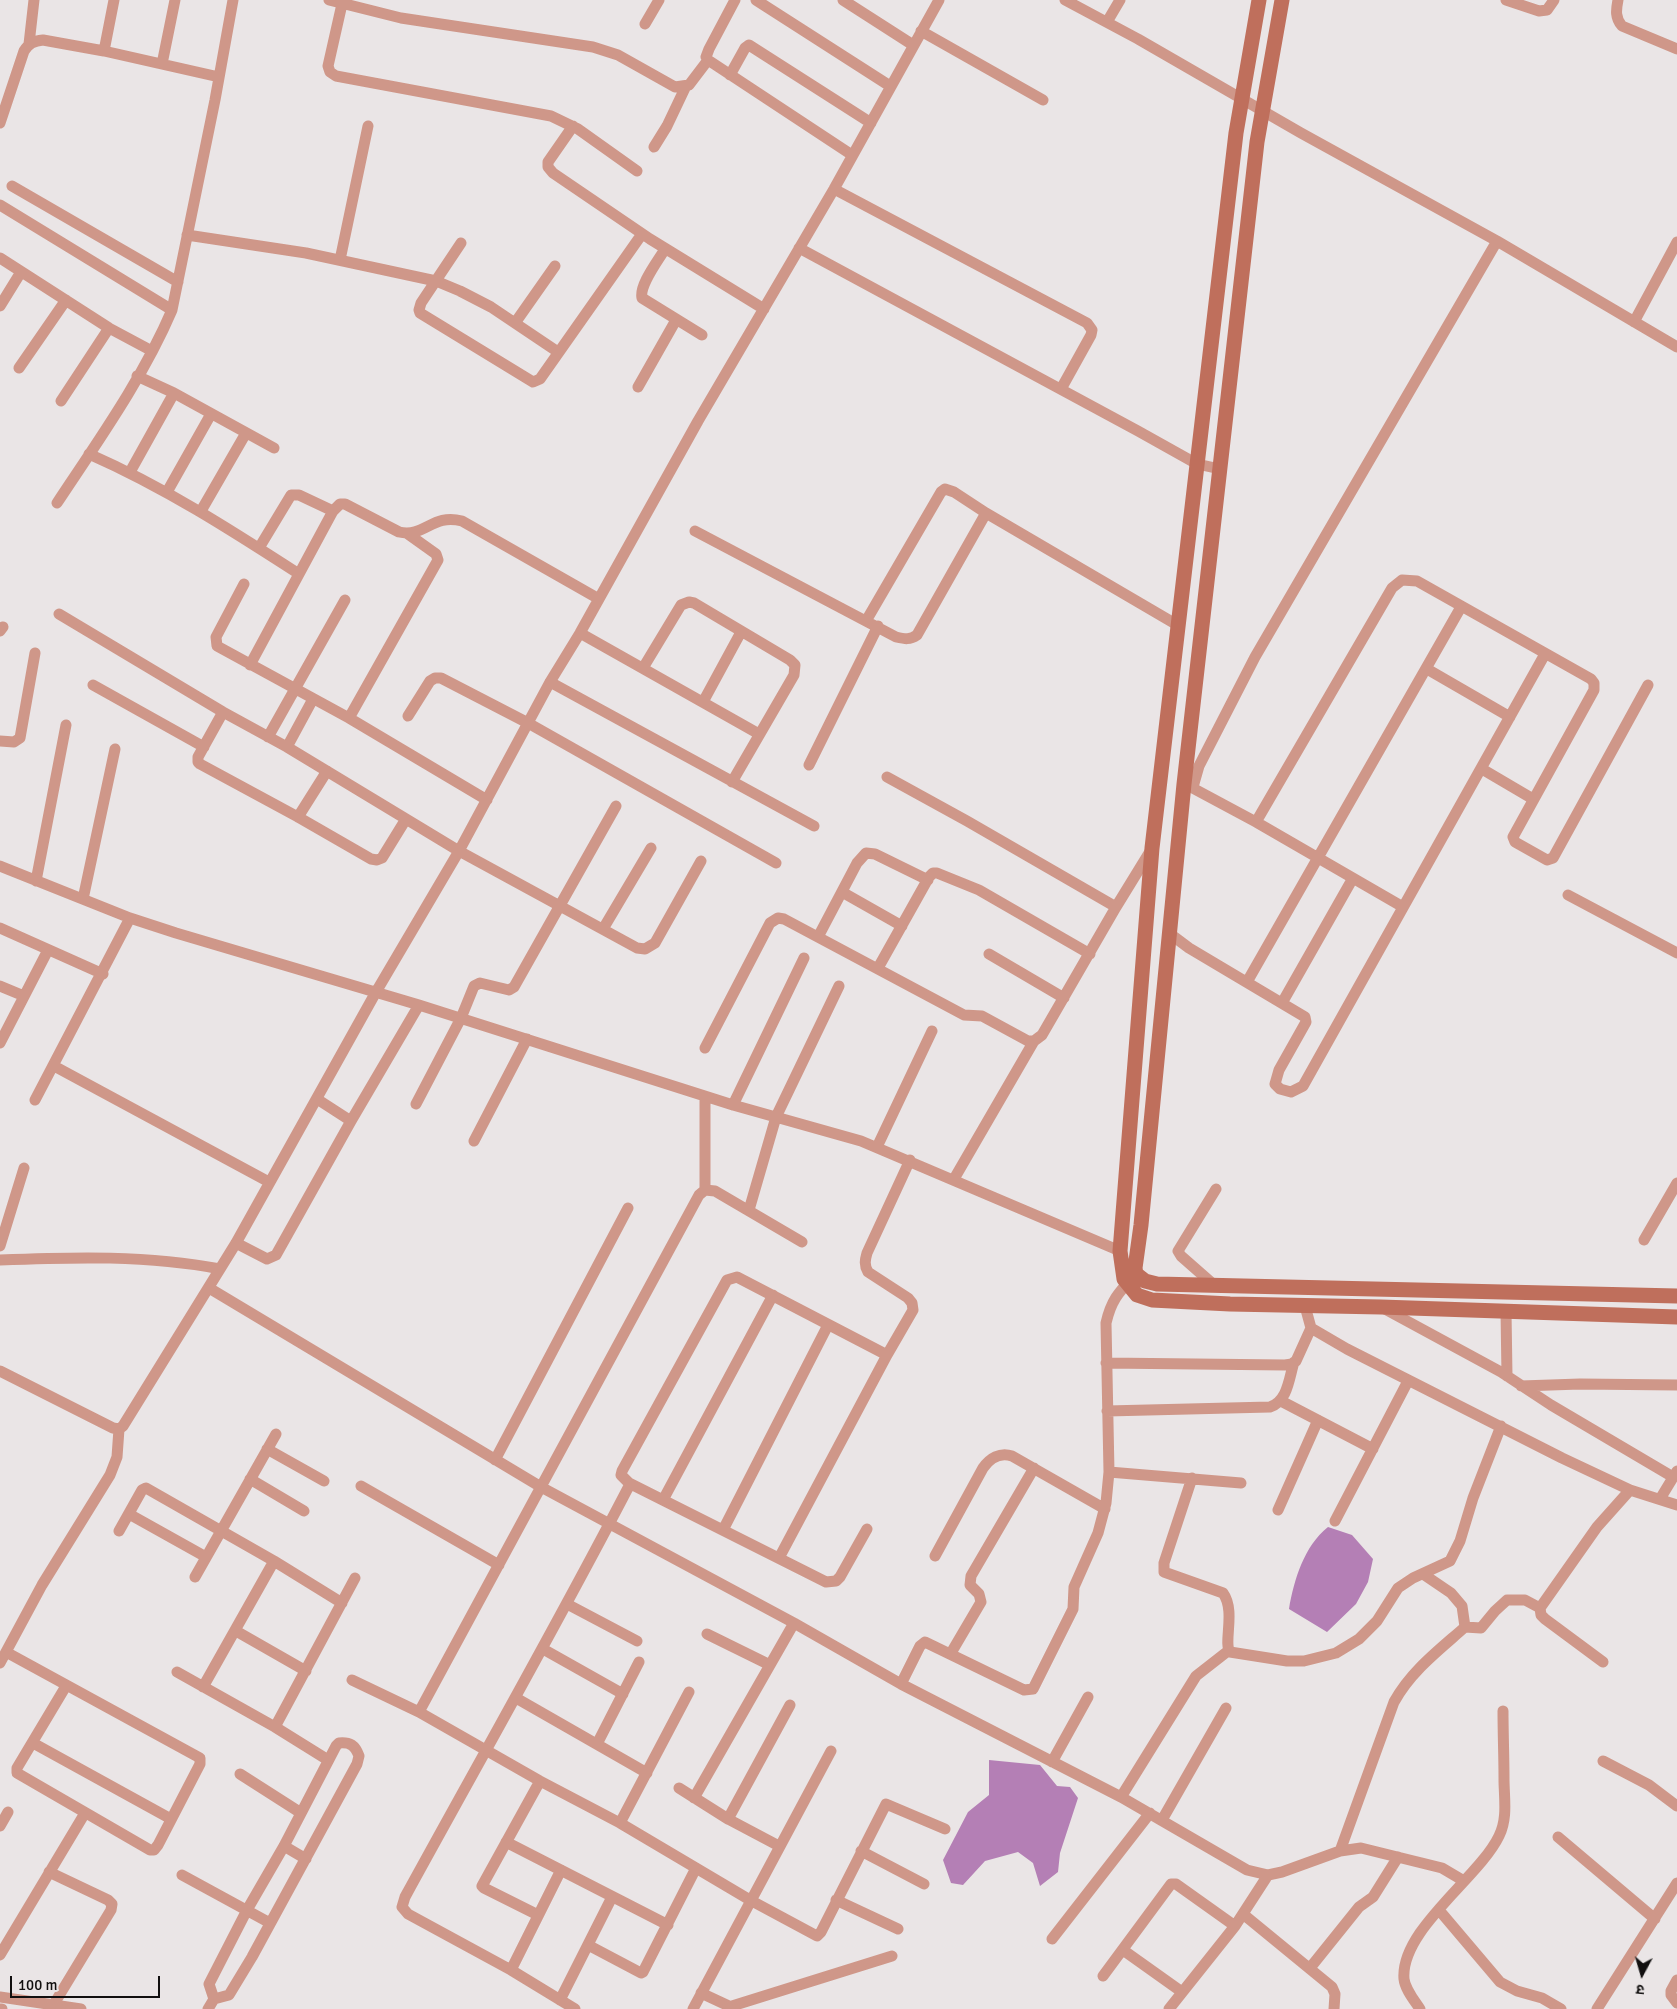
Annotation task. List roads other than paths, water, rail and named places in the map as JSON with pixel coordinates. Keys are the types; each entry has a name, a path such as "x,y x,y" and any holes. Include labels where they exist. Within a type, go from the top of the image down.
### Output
{"main road":[{"path":"1260,0 1242,99 1152,848 1120,1251 1124,1279 1157,1284 1677,1296"},
{"path":"1282,0 1261,110 1220,469 1188,786 1181,814 1135,1268 1131,1279 1137,1295 1152,1300 1677,1317"},
{"path":"1156,813 1181,814"},
{"path":"1404,1289 1404,1308"}],"street":[{"path":"29,44 34,0"},
{"path":"104,51 114,0"},
{"path":"162,64 175,0"},
{"path":"57,503 152,351 172,310 233,0"},
{"path":"329,0 401,18 593,47 618,55 675,87 686,86"},
{"path":"645,24 659,0"},
{"path":"735,0 708,49 706,57 708,60 852,155"},
{"path":"756,0 890,86"},
{"path":"843,0 913,45"},
{"path":"0,1663 42,1584 110,1475 117,1457 119,1429 123,1426 236,1244 376,992 459,851 550,682 580,633 698,421 834,189 939,0"},
{"path":"1065,0 1497,241 1677,347"},
{"path":"1107,22 1120,0"},
{"path":"1506,0 1539,11 1547,10 1552,6 1554,0"},
{"path":"1618,0 1616,12 1618,21 1622,26 1677,49"},
{"path":"342,4 328,66 330,72 336,76 551,116 573,126 637,171"},
{"path":"921,31 1043,100"},
{"path":"0,123 24,51 34,41 44,40 104,51 219,77"},
{"path":"730,75 745,48 749,45 871,123"},
{"path":"654,147 667,126 686,86 694,80 708,60"},
{"path":"340,260 368,126"},
{"path":"573,126 551,157 548,167 565,181 642,234 764,309"},
{"path":"12,186 178,282"},
{"path":"834,189 1087,323 1092,330 1092,335 1061,389"},
{"path":"0,205 172,310"},
{"path":"461,243 420,306 420,313 529,381 537,381 642,234"},
{"path":"187,235 340,260 436,281 491,307 558,352"},
{"path":"1403,907 1256,822 1188,786 1255,657 1497,241"},
{"path":"1634,322 1677,242"},
{"path":"799,248 1197,464 1220,469"},
{"path":"665,249 643,286 642,298 702,335"},
{"path":"0,258 109,328 152,351"},
{"path":"515,324 555,266"},
{"path":"0,306 21,272"},
{"path":"19,368 66,300"},
{"path":"638,387 676,320"},
{"path":"61,402 109,328"},
{"path":"137,376 174,393 274,448"},
{"path":"130,472 174,393"},
{"path":"168,492 211,414"},
{"path":"201,511 246,433"},
{"path":"89,454 130,472 168,492 299,574"},
{"path":"866,621 941,492 945,489 954,492 986,513 1179,626"},
{"path":"259,548 291,495 299,495 332,511"},
{"path":"250,665 332,511 340,504 344,504 399,532 408,534 436,554 438,560 349,718"},
{"path":"695,531 896,637 912,639 917,635 986,513"},
{"path":"408,534 417,532 443,519 451,518 462,522 599,599"},
{"path":"1256,822 1396,584 1402,580 1417,581 1591,679 1595,686 1514,833 1516,842 1549,860 1553,858 1648,684"},
{"path":"244,584 216,637 217,646 349,718 487,800"},
{"path":"268,736 345,600"},
{"path":"643,668 681,605 685,602 694,603 790,660 795,665 794,675 732,782"},
{"path":"1247,982 1428,668 1461,607"},
{"path":"59,614 223,712 287,747 459,851 637,948 645,949 655,943 701,861"},
{"path":"809,765 878,626"},
{"path":"702,702 742,632"},
{"path":"580,633 759,734"},
{"path":"0,741 14,742 20,738 35,653"},
{"path":"1169,933 1189,948 1303,1015 1306,1020 1276,1078 1275,1084 1277,1087 1291,1092 1303,1086 1310,1077 1403,907 1546,654"},
{"path":"1428,668 1510,717"},
{"path":"408,716 426,686 435,678 441,678 528,723 776,863"},
{"path":"550,682 814,826"},
{"path":"93,685 204,747"},
{"path":"287,747 313,699"},
{"path":"223,712 198,759 200,764 298,817 371,860 377,860 385,854 406,819"},
{"path":"36,881 66,725"},
{"path":"82,900 115,748"},
{"path":"1482,769 1533,799"},
{"path":"298,817 327,771"},
{"path":"887,777 967,820 1116,907"},
{"path":"416,1104 477,984 480,983 509,990 514,987 616,806"},
{"path":"603,929 651,848"},
{"path":"954,1179 1034,1041 1042,1035 1152,848"},
{"path":"818,937 860,858 866,853 875,854 928,880"},
{"path":"0,866 130,918 461,1018 733,1105 877,1147 1120,1251"},
{"path":"878,968 928,880 933,873 937,872 959,880 996,899 1090,954"},
{"path":"1282,1003 1354,878"},
{"path":"842,892 902,926"},
{"path":"1568,895 1677,953"},
{"path":"35,1100 103,974 130,918"},
{"path":"705,1048 773,920 784,919 964,1015 982,1016 1028,1041 1034,1041"},
{"path":"0,928 103,974"},
{"path":"0,1043 48,950"},
{"path":"989,954 1064,998"},
{"path":"733,1105 804,958"},
{"path":"0,986 24,996"},
{"path":"748,1210 776,1117 839,986"},
{"path":"236,1244 267,1259 276,1255 419,1005"},
{"path":"877,1147 932,1031"},
{"path":"474,1141 527,1039"},
{"path":"54,1066 269,1182"},
{"path":"705,1096 706,1190"},
{"path":"317,1099 351,1121"},
{"path":"779,1558 887,1354 911,1315 912,1303 908,1298 868,1272 865,1267 867,1253 910,1160"},
{"path":"0,1246 24,1168"},
{"path":"1644,1240 1677,1183"},
{"path":"1214,1285 1181,1256 1178,1251 1216,1189"},
{"path":"419,1712 699,1195 706,1190 722,1194 802,1242"},
{"path":"495,1460 628,1208"},
{"path":"0,1260 116,1259 177,1262 220,1269"},
{"path":"867,1529 840,1577 831,1583 826,1582 629,1482 622,1477 622,1471 723,1285 732,1277 737,1277 887,1354"},
{"path":"901,1684 923,1642 929,1642 1024,1690 1033,1688 1073,1609 1075,1604 1073,1592 1075,1582 1098,1533 1105,1509 1109,1472 1106,1323 1110,1307 1117,1294 1131,1279"},
{"path":"209,1288 541,1487 794,1623 901,1684 1121,1796 1247,1870 1268,1875 1282,1872 1340,1850 1362,1848 1442,1868 1464,1881"},
{"path":"664,1500 773,1295"},
{"path":"1107,1411 1270,1407 1281,1401 1294,1362 1311,1328 1305,1306"},
{"path":"1382,1307 1507,1376 1551,1405 1675,1474 1660,1499"},
{"path":"1506,1311 1507,1376"},
{"path":"723,1530 828,1325"},
{"path":"1311,1328 1408,1381 1562,1458 1630,1490 1677,1505"},
{"path":"1106,1363 1285,1365 1294,1362"},
{"path":"0,1371 119,1429"},
{"path":"1335,1521 1408,1381"},
{"path":"1521,1386 1580,1384 1677,1385"},
{"path":"1281,1401 1373,1449"},
{"path":"1278,1510 1318,1420"},
{"path":"1228,1651 1233,1654 1287,1661 1304,1661 1336,1653 1359,1639 1377,1621 1398,1588 1450,1561 1456,1551 1473,1498 1501,1426"},
{"path":"194,1577 276,1434"},
{"path":"267,1450 324,1481"},
{"path":"935,1556 988,1462 993,1457 1007,1454 1105,1509"},
{"path":"952,1653 981,1602 979,1594 970,1584 971,1576 1034,1468"},
{"path":"1109,1472 1241,1483"},
{"path":"1192,1478 1164,1568 1167,1574 1223,1593 1228,1602 1228,1651"},
{"path":"250,1479 304,1510"},
{"path":"575,2009 511,1970 408,1914 402,1907 405,1897 543,1649 629,1482"},
{"path":"360,1486 499,1565"},
{"path":"119,1531 142,1490 146,1488 274,1561 342,1603"},
{"path":"1603,1662 1545,1619 1541,1615 1540,1608 1597,1527 1630,1490"},
{"path":"129,1514 206,1557"},
{"path":"203,1687 274,1561"},
{"path":"1422,1574 1451,1594 1462,1606 1465,1627"},
{"path":"275,1727 355,1578"},
{"path":"1340,1850 1398,1695 1417,1669 1465,1627 1481,1628 1507,1600 1525,1600 1540,1608"},
{"path":"567,1604 637,1641"},
{"path":"694,1798 794,1623"},
{"path":"236,1631 306,1671"},
{"path":"707,1634 770,1665"},
{"path":"543,1649 623,1694"},
{"path":"1121,1796 1196,1676 1201,1670 1228,1651"},
{"path":"6,1652 200,1758 200,1764 154,1850 150,1850 18,1775 17,1768 66,1686"},
{"path":"597,1744 639,1662"},
{"path":"177,1672 275,1727 328,1760"},
{"path":"352,1680 419,1712 540,1781 620,1823 750,1900 817,1936 821,1932 886,1804 945,1829"},
{"path":"620,1823 689,1692"},
{"path":"1052,1762 1088,1697"},
{"path":"516,1698 647,1773"},
{"path":"728,1819 790,1705"},
{"path":"1162,1820 1226,1708"},
{"path":"1420,2009 1405,1983 1405,1963 1409,1951 1439,1910 1485,1857 1499,1836 1504,1822 1506,1805 1503,1711"},
{"path":"347,1742 353,1745 359,1756 357,1764 306,1859 229,1995 211,2004 209,1984 247,1910 301,1813 328,1760 339,1743 347,1742"},
{"path":"32,1744 172,1819"},
{"path":"693,2009 831,1751"},
{"path":"1602,1761 1649,1785 1677,1806"},
{"path":"240,1774 301,1813"},
{"path":"538,1915 482,1886 540,1781"},
{"path":"679,1788 728,1819 779,1846"},
{"path":"0,1826 8,1812"},
{"path":"0,1956 85,1813"},
{"path":"1052,1939 1150,1814"},
{"path":"1558,1838 1655,1919"},
{"path":"506,1842 668,1925"},
{"path":"284,1846 306,1859"},
{"path":"861,1851 924,1884"},
{"path":"1310,1968 1359,1907 1373,1897 1398,1858"},
{"path":"588,1945 643,1972 696,1868"},
{"path":"511,1970 561,1870"},
{"path":"49,1872 108,1900 112,1904 111,1910 54,2004"},
{"path":"182,1875 270,1923"},
{"path":"1169,2009 1235,1926 1268,1875"},
{"path":"1103,1976 1172,1883 1235,1926"},
{"path":"1597,2009 1655,1919 1673,1897 1677,1883"},
{"path":"560,2000 612,1897"},
{"path":"836,1900 898,1929"},
{"path":"1439,1910 1500,1982 1517,1991 1542,1998 1561,2009"},
{"path":"1243,1914 1310,1968 1334,1990 1334,2009"},
{"path":"1123,1950 1182,1992"},
{"path":"701,1993 731,2008 892,1956"},
{"path":"1677,1980 1671,1995 1677,2003"},
{"path":"0,1997 81,2009"}]}
